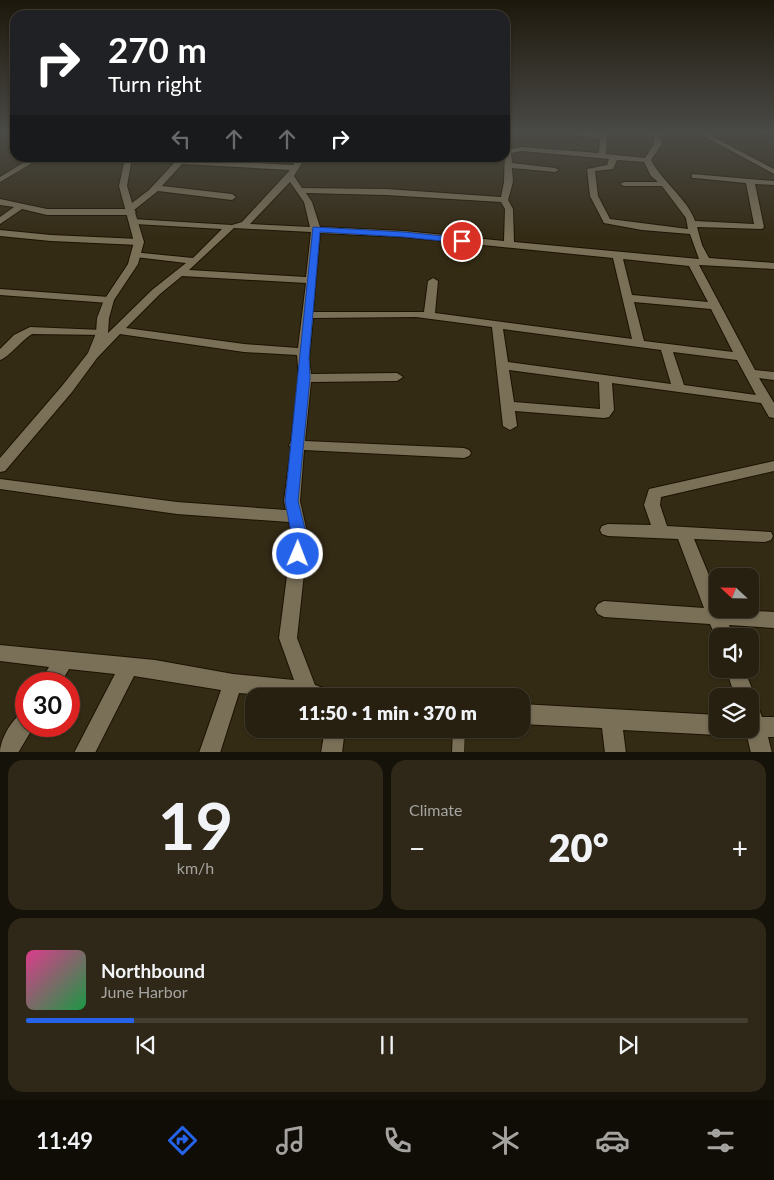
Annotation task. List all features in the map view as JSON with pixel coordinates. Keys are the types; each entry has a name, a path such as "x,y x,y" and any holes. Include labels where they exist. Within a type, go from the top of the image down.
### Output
{"street":[{"path":"0,180 20,167"},
{"path":"94,354 102,333 103,318 109,300 132,264 139,242 133,214 123,186 126,167"},
{"path":"133,214 175,167"},
{"path":"251,167 293,172"},
{"path":"0,467 116,330 156,292 181,273 233,227 245,224 296,167"},
{"path":"509,167 507,192 504,200 510,214 509,246"},
{"path":"528,167 555,170"},
{"path":"609,167 591,169 590,178 596,205 607,221 642,228 759,227 750,181"},
{"path":"651,167 690,218 699,262 716,306 741,357 774,414"},
{"path":"293,172 300,190 308,202 316,229 304,352 305,378 296,445 292,501 300,537 288,638 310,688"},
{"path":"621,175 656,176"},
{"path":"695,176 774,183"},
{"path":"624,184 665,184"},
{"path":"156,188 232,197"},
{"path":"300,190 386,192 504,200"},
{"path":"0,202 55,212 133,214 233,227 404,234 617,256 774,266"},
{"path":"0,221 20,207"},
{"path":"0,233 51,238 139,242"},
{"path":"135,254 195,261"},
{"path":"617,256 639,344"},
{"path":"181,273 311,280"},
{"path":"429,315 433,281"},
{"path":"0,292 109,300"},
{"path":"628,298 716,306"},
{"path":"309,315 429,315 741,357"},
{"path":"497,325 510,426"},
{"path":"0,356 18,337 30,330 102,333"},
{"path":"116,330 244,348 304,352"},
{"path":"666,347 679,389"},
{"path":"501,365 766,400"},
{"path":"750,373 774,376"},
{"path":"305,378 397,377"},
{"path":"507,406 604,414 607,410 605,380"},
{"path":"296,445 464,453"},
{"path":"661,532 652,505 654,493 774,466"},
{"path":"0,484 177,508 295,517"},
{"path":"608,530 765,536"},
{"path":"684,534 709,597"},
{"path":"604,610 709,617"},
{"path":"736,618 774,620"},
{"path":"0,653 128,667 269,688"},
{"path":"56,672 64,660"},
{"path":"84,752 128,667"},
{"path":"209,752 233,683"},
{"path":"530,715 709,725"},
{"path":"612,720 616,752"},
{"path":"759,735 762,752"},
{"path":"6,752 15,737"},
{"path":"331,752 333,738"}],"lane":[{"path":"458,752 459,738"}],"route":[{"path":"298,554 300,537 292,501 296,445 305,378 304,358 316,229 404,234 462,241"}]}
